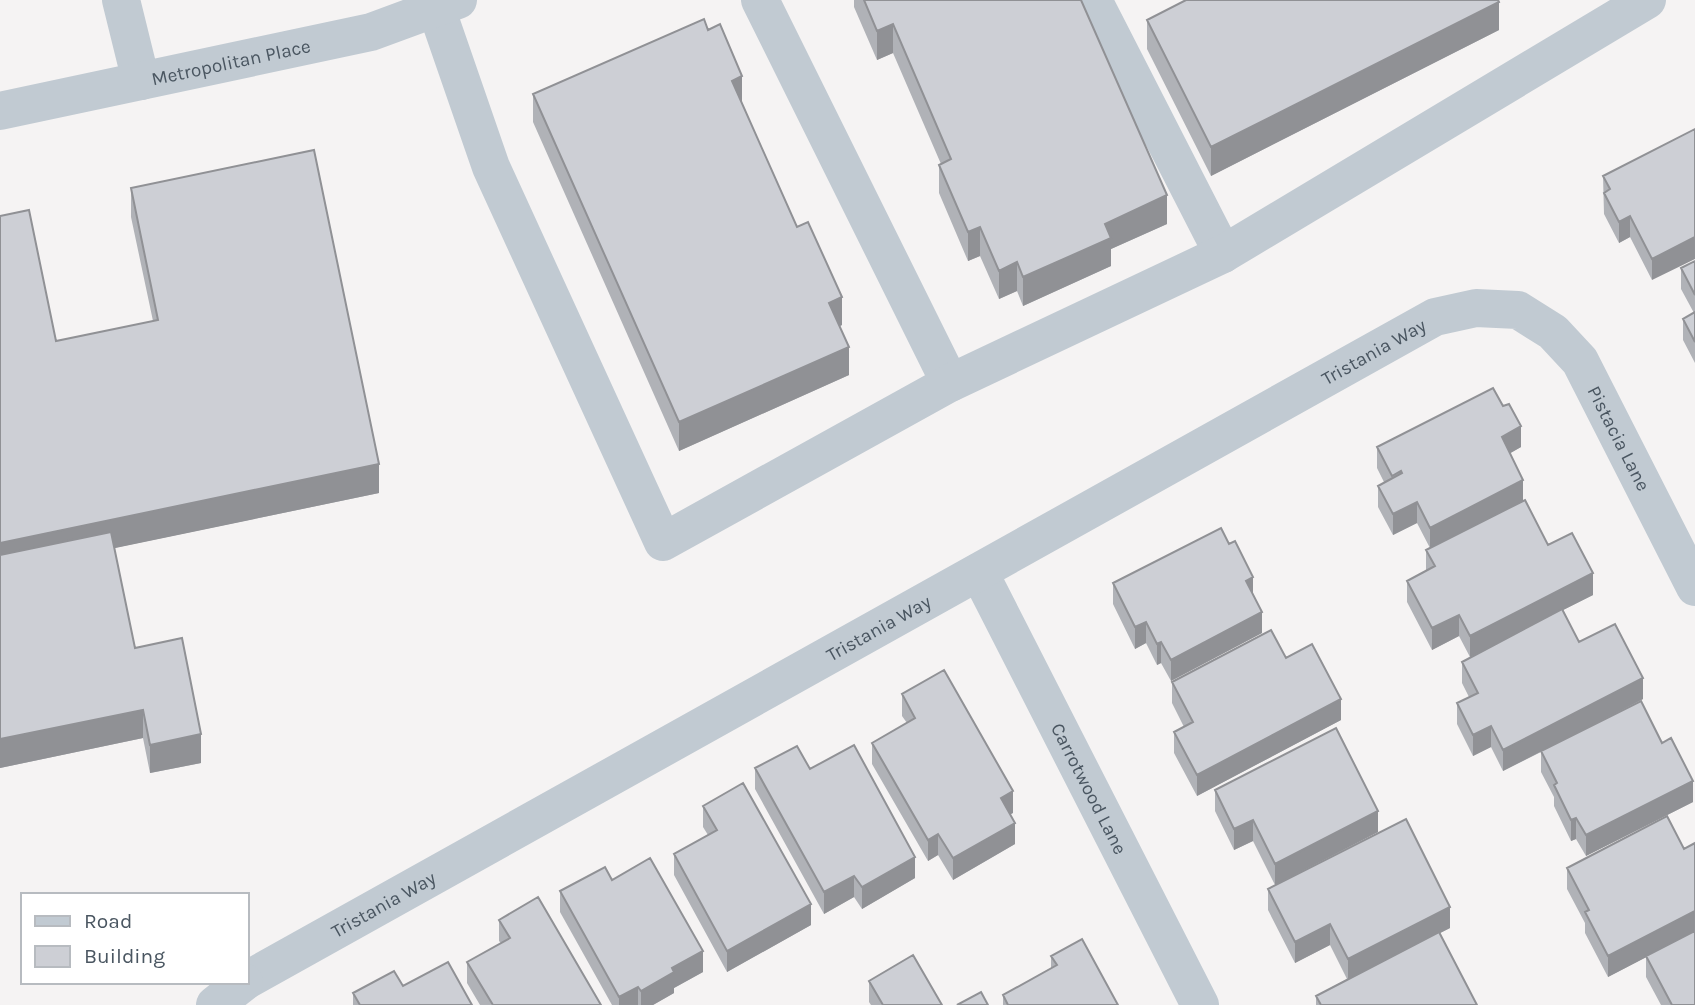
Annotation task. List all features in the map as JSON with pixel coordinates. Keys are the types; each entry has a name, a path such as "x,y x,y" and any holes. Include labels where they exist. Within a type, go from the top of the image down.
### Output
{"street":[{"path":"121,0 141,81"},
{"path":"760,0 950,383"},
{"path":"1093,0 1223,254"},
{"path":"447,4 491,167 663,542 950,383 1223,254 1647,0"},
{"name":"Metropolitan Place","path":"0,111 371,32 447,4"},
{"name":"Tristania Way","path":"248,980 1435,317 1476,308 1518,310"},
{"name":"Pistacia Lane","path":"1518,310 1553,332 1580,361 1695,587"},
{"name":"Carrotwood Lane","path":"979,572 1200,1005"},
{"name":"Tristania Way","path":"215,1005 242,984"}],"building":[{"path":"864,0 1081,0 1167,195 1105,224 1111,238 1023,277 1017,262 999,271 980,227 968,232 939,165 951,159 893,24 877,31"},
{"path":"1186,0 1499,2 1211,147 1147,20"},
{"path":"704,19 708,30 720,24 742,76 732,81 797,227 808,222 842,297 829,303 849,347 679,422 533,94"},
{"path":"1695,129 1695,237 1652,259 1630,216 1619,222 1604,193 1610,189 1603,176"},
{"path":"314,150 379,464 0,543 0,216 29,210 56,341 158,320 131,188"},
{"path":"1695,261 1695,295 1681,268"},
{"path":"1695,312 1695,342 1683,319"},
{"path":"1493,388 1503,406 1509,404 1521,426 1502,437 1523,480 1430,528 1417,502 1393,514 1378,486 1402,473 1401,471 1392,476 1377,447"},
{"path":"1525,500 1548,545 1572,533 1593,573 1470,636 1459,615 1432,628 1407,581 1435,566 1426,550"},
{"path":"1221,528 1229,544 1235,541 1253,577 1246,581 1262,612 1171,660 1161,642 1157,644 1146,622 1135,627 1113,583"},
{"path":"111,532 135,648 182,638 201,734 150,745 143,710 0,739 0,555"},
{"path":"1562,609 1579,642 1615,624 1643,678 1503,750 1491,726 1473,735 1457,703 1478,693 1462,662"},
{"path":"1271,630 1286,658 1312,644 1341,699 1197,775 1174,732 1193,722 1172,682"},
{"path":"944,670 1013,791 1001,798 1015,823 953,858 938,834 928,840 872,743 915,718 902,694"},
{"path":"1641,701 1662,743 1671,738 1693,781 1586,835 1576,818 1571,820 1541,751"},
{"path":"1336,728 1378,811 1275,864 1253,820 1234,829 1215,790"},
{"path":"854,745 915,857 862,887 854,876 824,892 755,768 797,746 810,769"},
{"path":"743,783 811,904 727,951 674,854 717,830 703,806"},
{"path":"1667,816 1684,849 1695,843 1695,911 1608,956 1585,912 1589,910 1567,868"},
{"path":"1406,819 1450,907 1348,959 1330,924 1295,942 1268,889"},
{"path":"650,858 703,951 672,968 674,972 641,991 638,987 619,997 560,891 605,867 612,880"},
{"path":"538,897 601,1005 493,1005 467,962 510,938 499,920"},
{"path":"1695,931 1695,1005 1672,1005 1646,956"},
{"path":"1439,932 1477,1005 1321,1005 1316,996"},
{"path":"1082,939 1118,1005 1008,1005 1003,995 1057,965 1051,956"},
{"path":"913,955 942,1005 883,1005 869,981"},
{"path":"448,962 472,1005 360,1005 353,993 394,971 403,986"},
{"path":"981,992 988,1005 957,1005"}]}
